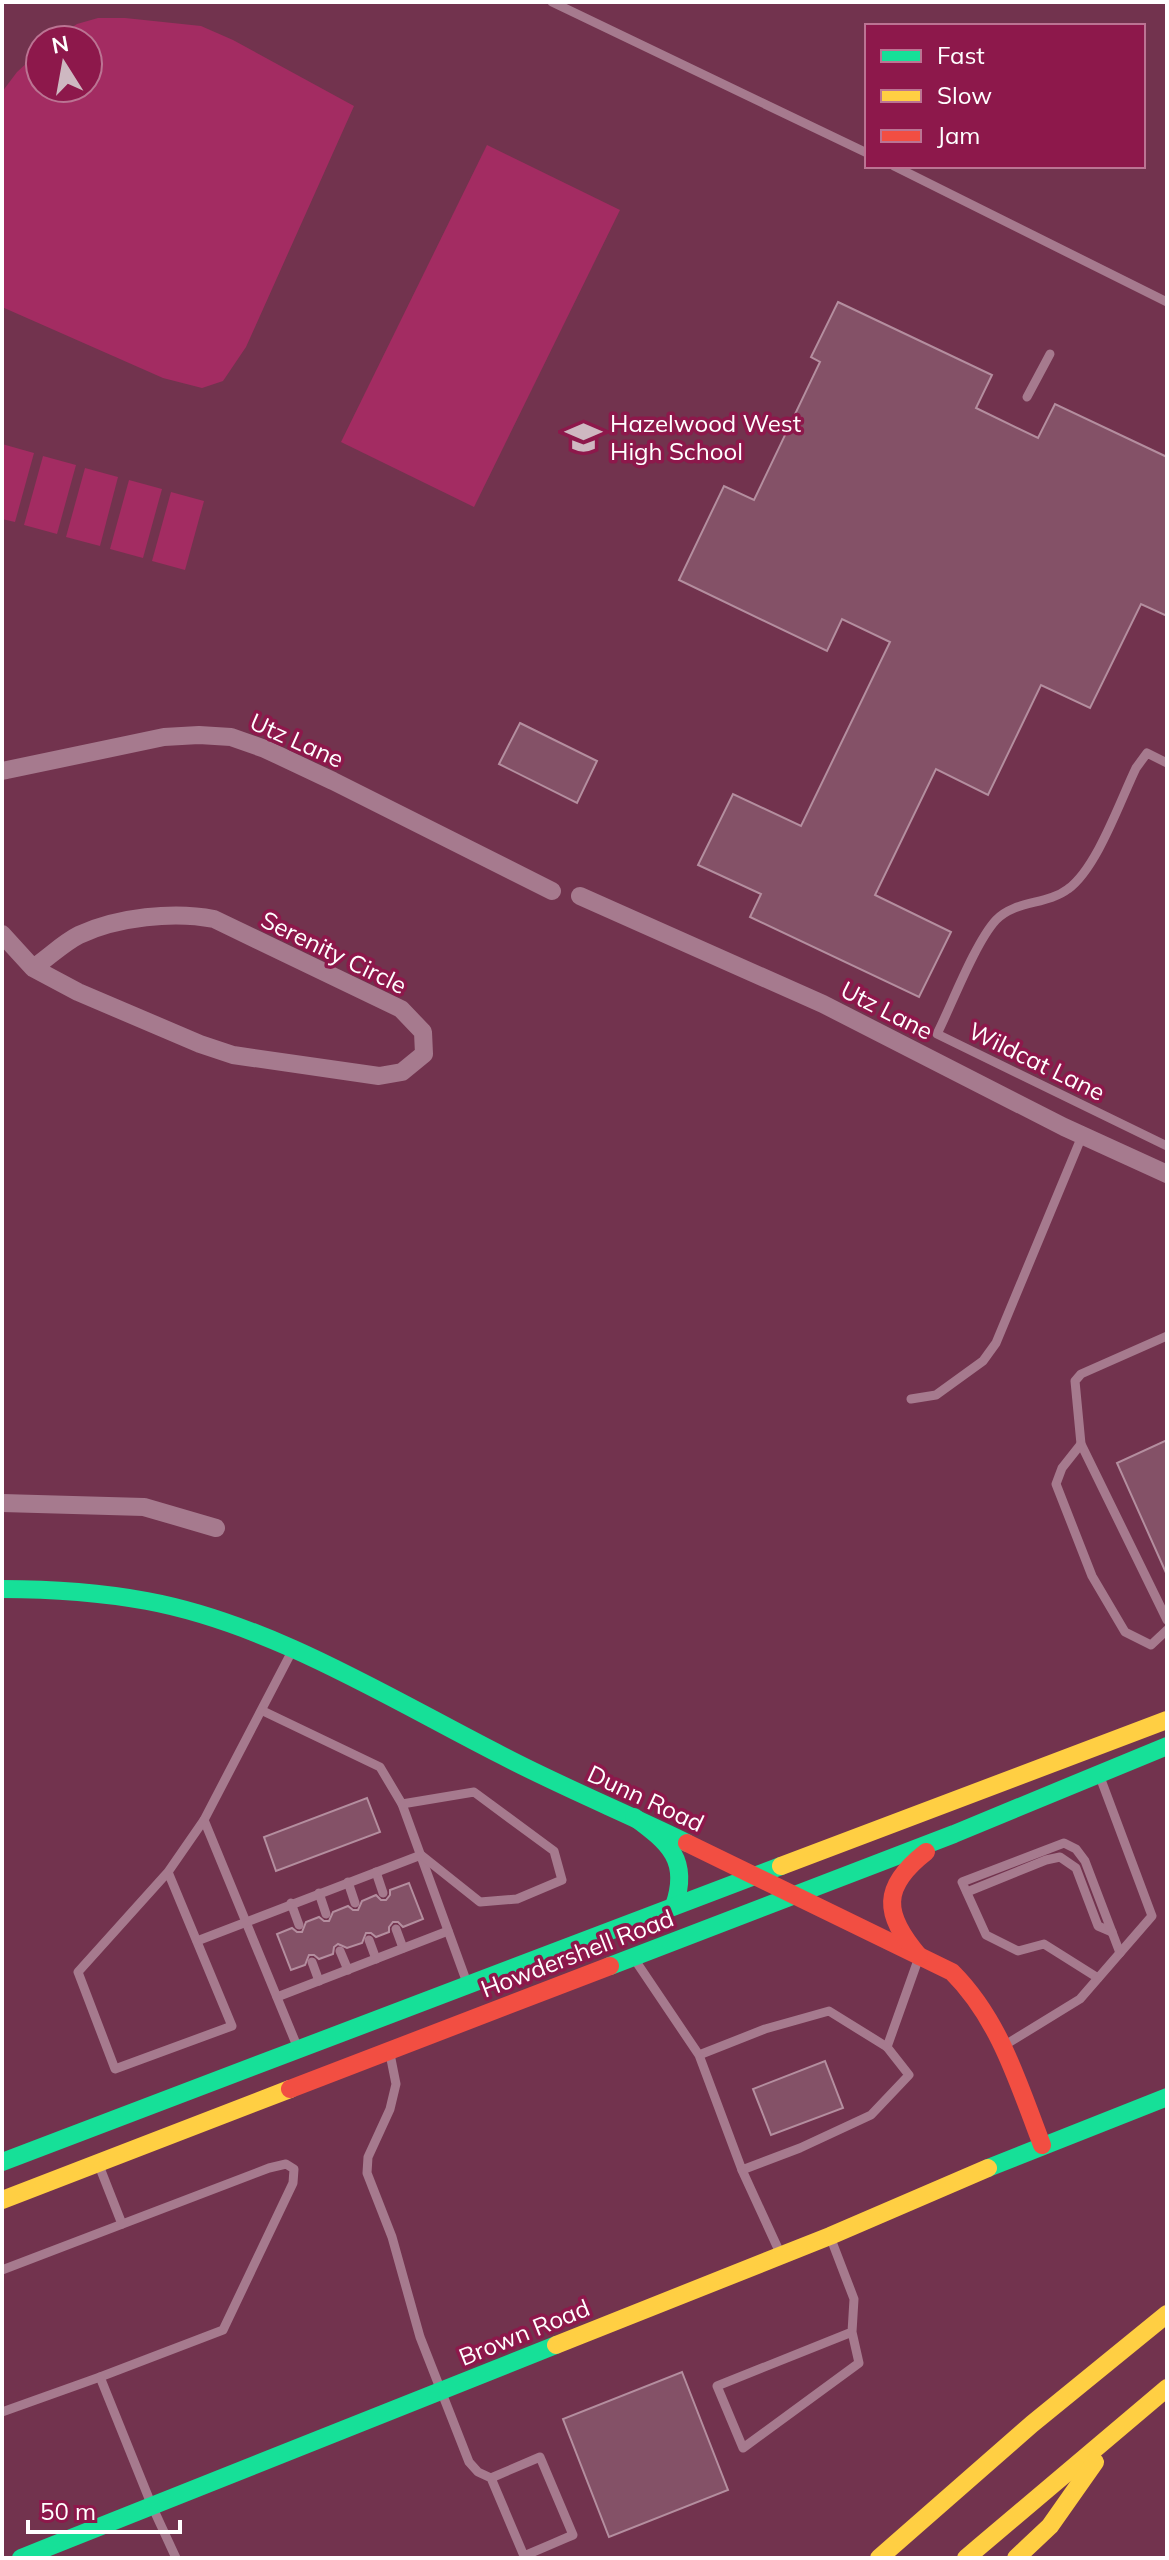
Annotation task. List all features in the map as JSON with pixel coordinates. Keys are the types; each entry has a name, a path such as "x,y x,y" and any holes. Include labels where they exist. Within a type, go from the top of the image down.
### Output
{"main road":[{"name":"Dunn Road","path":"2,1589 37,1587 89,1590 144,1598 254,1632 556,1783 634,1817 952,1972 969,1986 985,2010 1042,2145"},
{"name":"Howdershell Road","path":"2,2162 1167,1720"},
{"name":"Howdershell Road","path":"2,2200 954,1834 1167,1746"},
{"path":"634,1817 663,1839 674,1852 681,1874 680,1893 674,1906"},
{"path":"919,1956 900,1936 890,1902 893,1890 902,1871 954,1834"},
{"path":"1042,2145 1167,2097"},
{"name":"Brown Road","path":"21,2558 830,2236 1042,2145"},
{"path":"879,2558 1032,2424 1167,2314"},
{"path":"966,2558 1167,2388"},
{"path":"1016,2558 1050,2526 1123,2423"}],"street":[{"name":"Utz Lane","path":"2,771 164,737 231,737 265,749 552,891"},
{"name":"Utz Lane","path":"580,896 823,1004 1082,1136 1167,1174"},
{"name":"Serenity Circle","path":"2,934 33,968 78,992 161,1029 233,1055 379,1076 402,1072 424,1054 423,1032 401,1009 214,919 164,914 105,926 77,936 33,968"},
{"path":"2,1503 144,1507 216,1528"}],"lane":[{"path":"552,2 865,152"},
{"path":"898,168 1167,302"},
{"path":"1027,397 1050,354"},
{"name":"Wildcat Lane","path":"1167,763 1147,753 1136,768 1087,870 1067,891 1015,907 997,919 937,1034 1167,1146"},
{"path":"911,1399 936,1395 983,1361 996,1343 1082,1136"},
{"path":"1167,1336 1081,1374 1075,1381 1081,1444 1167,1620"},
{"path":"1081,1444 1062,1468 1056,1484 1092,1576 1125,1632 1151,1645 1167,1630"},
{"path":"168,1872 232,2026 115,2069 78,1972 168,1872 204,1820 293,1650"},
{"path":"263,1711 380,1767 402,1804 467,1985"},
{"path":"1002,2047 1080,1999 1152,1916 1099,1774"},
{"path":"402,1804 474,1792 554,1851 562,1880 517,1899 480,1902 421,1855"},
{"path":"204,1820 298,2049"},
{"path":"1098,1978 1044,1944 1018,1951 986,1935 962,1882 1064,1843 1076,1849 1085,1861 1120,1953"},
{"path":"197,1941 421,1855"},
{"path":"376,1872 383,1893"},
{"path":"348,1882 355,1903"},
{"path":"319,1893 326,1914"},
{"path":"291,1903 299,1925"},
{"path":"396,1929 403,1948"},
{"path":"277,1997 448,1931"},
{"path":"369,1940 376,1959"},
{"path":"340,1951 348,1970"},
{"path":"887,2047 919,1956"},
{"path":"633,1958 699,2055 742,2170 781,2255"},
{"path":"312,1962 319,1981"},
{"path":"699,2055 765,2029 829,2011 887,2047 909,2075 871,2115 800,2148 742,2170"},
{"path":"390,2051 396,2084 390,2109 368,2157 367,2173 392,2237 420,2337 469,2462 478,2472 491,2478 524,2556 573,2535 540,2457 491,2478"},
{"path":"98,2163 122,2224"},
{"path":"2,2270 269,2168 286,2164 294,2169 293,2183 223,2330 2,2412"},
{"path":"830,2236 854,2299 852,2332 859,2363 743,2448 717,2386 852,2332"},
{"path":"100,2377 176,2558"}],"shaded area":[{"path":"98,18 125,18 201,26 233,40 354,106 246,347 223,381 202,388 163,378 2,307 2,92 24,66 24,104 104,104 104,24 77,24"},
{"path":"487,145 620,210 474,507 341,442"},
{"path":"2,444 34,453 15,522 2,519"},
{"path":"43,456 76,465 57,534 24,525"},
{"path":"85,468 118,477 100,546 66,537"},
{"path":"129,480 162,489 143,558 110,549"},
{"path":"171,492 204,501 185,570 152,561"}],"building":[{"path":"838,302 992,375 976,408 1038,438 1055,404 1167,457 1167,616 1141,604 1090,708 1041,685 988,795 936,769 875,895 951,932 919,997 750,917 761,894 698,865 733,794 801,826 890,642 842,619 827,651 679,580 724,486 754,500 820,362 811,357"},
{"path":"520,723 597,761 577,803 499,764"},
{"path":"1167,1440 1167,1575 1117,1463"},
{"path":"367,1798 380,1832 276,1871 264,1837"},
{"path":"409,1883 423,1919 403,1927 393,1922 389,1932 376,1937 366,1933 362,1943 347,1948 338,1944 333,1954 319,1959 309,1955 305,1965 291,1970 277,1934 292,1928 302,1932 306,1922 319,1917 329,1921 333,1912 348,1906 358,1910 362,1901 376,1895 386,1900 390,1890"},
{"path":"825,2061 843,2108 771,2135 753,2089"},
{"path":"682,2372 728,2490 609,2537 563,2419"}],"traffic: fast":[{"path":"2,1589 129,1598 193,1612 239,1627 328,1665 524,1767 687,1843"},
{"path":"610,1966 954,1834 1167,1746"},
{"path":"634,1817 666,1844 678,1864 678,1890 674,1906"},
{"path":"2,2162 781,1866"},
{"path":"988,2168 1167,2097"},
{"path":"21,2558 556,2345"}],"traffic: slow":[{"path":"781,1866 1167,1720"},
{"path":"2,2200 290,2089"},
{"path":"556,2345 830,2236 988,2168"},
{"path":"879,2558 1032,2424 1167,2314"},
{"path":"966,2558 1167,2388"},
{"path":"1016,2558 1050,2526 1095,2462"}],"traffic: jam":[{"path":"687,1843 952,1972 969,1991 995,2031 1042,2145"},
{"path":"919,1956 899,1927 892,1901 901,1877 926,1852"},
{"path":"290,2089 610,1966"}],"place":[{"name":"Hazelwood West High School","path":"584,437"}]}
